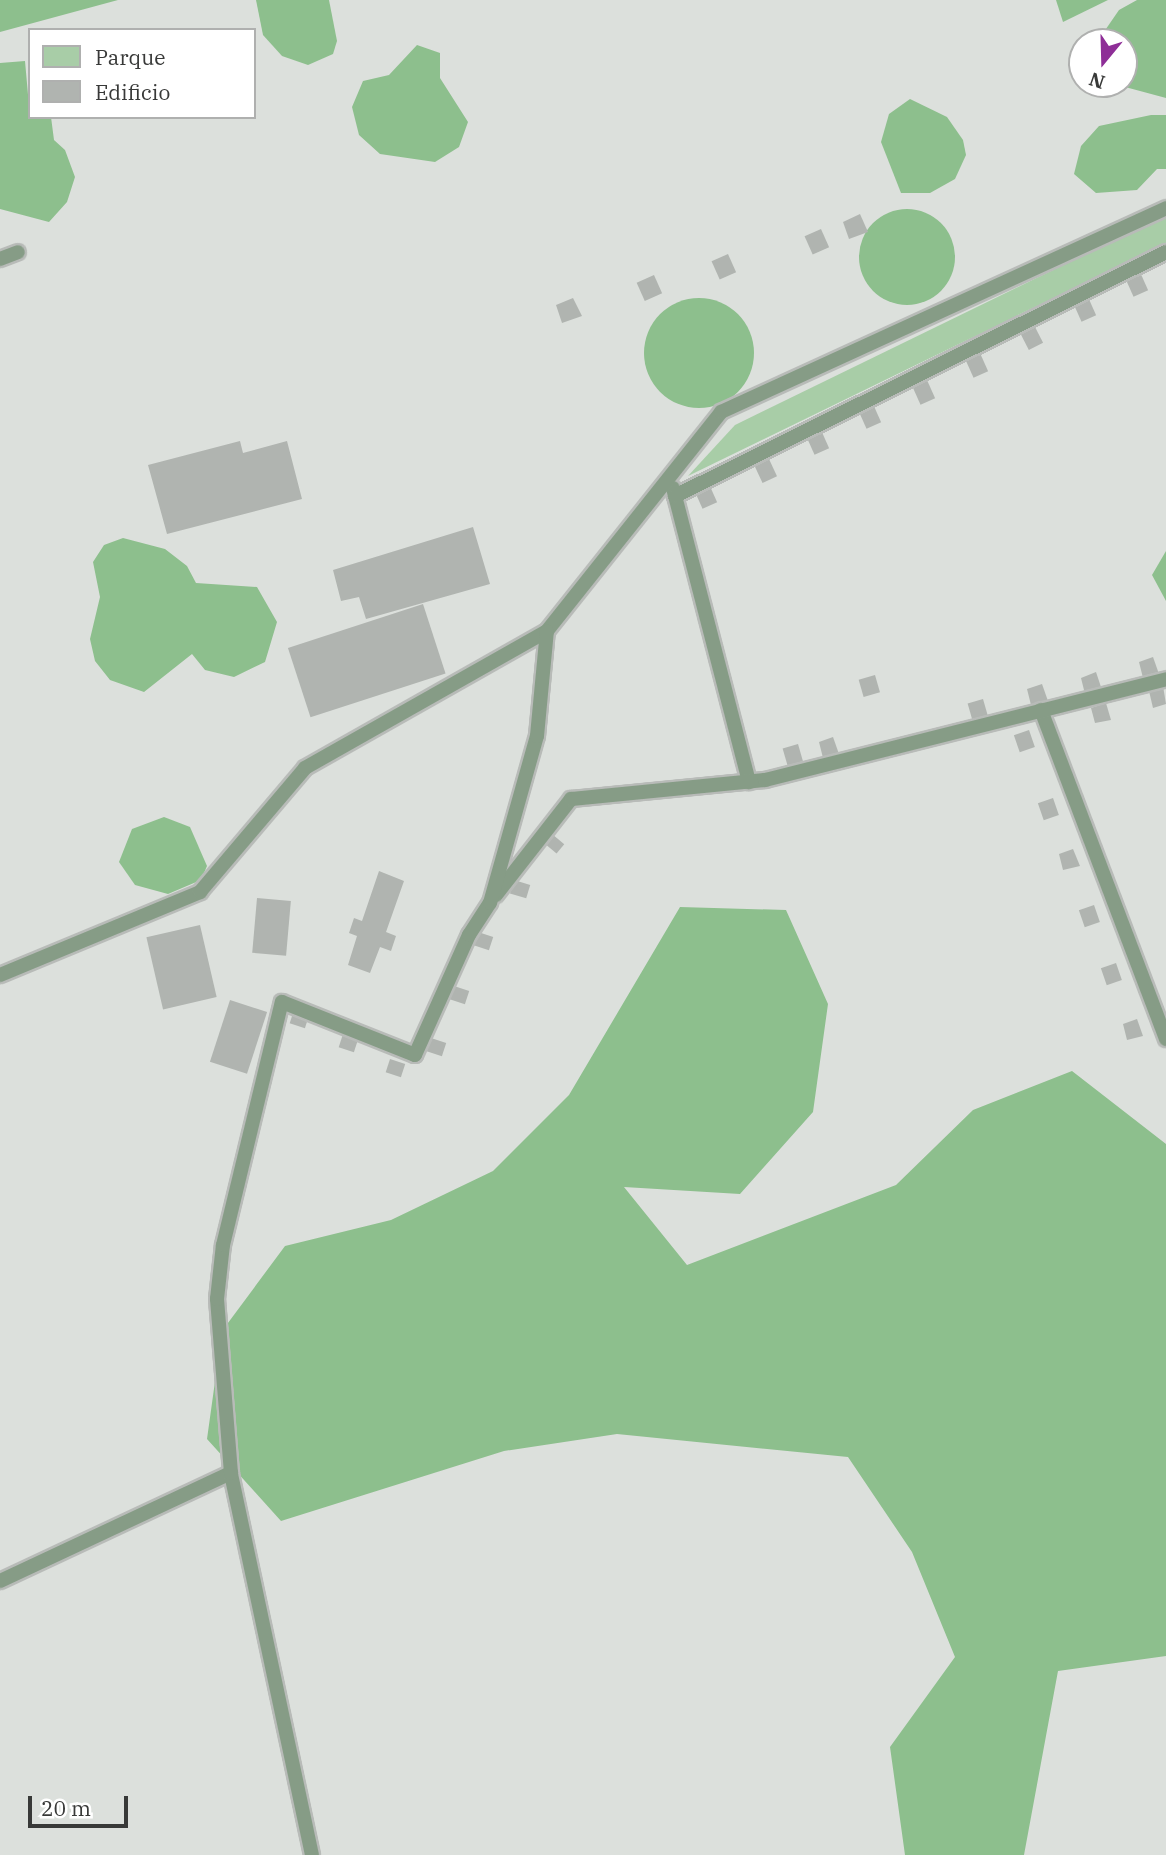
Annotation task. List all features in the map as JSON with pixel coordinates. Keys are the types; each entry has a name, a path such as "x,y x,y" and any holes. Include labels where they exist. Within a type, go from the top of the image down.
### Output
{"lane":[{"path":"0,975 200,892 305,768 547,631 721,412 1166,208"},
{"path":"675,495 1166,251"},
{"path":"0,259 18,252"},
{"path":"669,475 749,782"},
{"path":"490,903 535,747 547,631"},
{"path":"312,1855 231,1473 217,1299 221,1259 282,1002 415,1055 447,977 490,903 571,799 749,782 1166,679"},
{"path":"1041,710 1166,1039"},
{"path":"0,1581 231,1473"}],"green space":[{"path":"0,0 118,0 0,32"},
{"path":"256,0 329,0 337,41 333,54 308,65 282,56 263,35"},
{"path":"1056,0 1108,0 1063,22"},
{"path":"1137,0 1166,0 1166,98 1138,90 1138,28 1107,28 1119,10"},
{"path":"417,45 440,53 440,78 468,122 459,147 435,162 380,154 359,135 352,107 363,81 389,75"},
{"path":"25,61 28,119 51,119 54,140 65,150 75,177 67,202 49,222 0,209 0,63"},
{"path":"910,99 947,117 963,140 966,155 955,179 930,193 901,193 881,142 889,114"},
{"path":"1151,115 1166,115 1166,169 1157,169 1137,190 1096,193 1074,174 1081,146 1099,126"},
{"path":"898,209 916,209 934,217 947,230 955,248 952,276 934,297 916,305 898,305 880,297 867,284 859,266 859,248 867,230 880,217"},
{"path":"1166,215 1166,243 688,476 735,425"},
{"path":"699,298 720,302 738,314 750,332 754,353 750,374 738,392 720,404 699,408 678,404 660,392 648,374 644,353 648,332 660,314 678,302"},
{"path":"123,538 165,549 187,566 196,583 257,587 277,622 265,662 234,677 205,670 192,654 144,692 110,680 95,661 90,639 100,597 93,562 104,545"},
{"path":"1166,551 1166,601 1152,575"},
{"path":"164,817 190,827 207,866 201,880 168,894 135,885 119,862 132,829"},
{"path":"680,907 786,910 828,1004 813,1112 740,1194 624,1187 687,1265 896,1185 973,1110 1072,1071 1166,1144 1166,1656 1058,1671 1024,1855 905,1855 890,1747 955,1657 912,1552 848,1457 617,1434 504,1451 281,1521 207,1439 222,1331 285,1246 391,1220 493,1171 569,1095"}],"building":[{"path":"860,214 868,232 849,239 843,222"},
{"path":"821,229 829,247 813,255 805,236"},
{"path":"728,254 736,272 720,280 712,261"},
{"path":"1140,272 1148,290 1134,297 1125,279"},
{"path":"654,275 662,293 645,301 637,283"},
{"path":"1088,297 1096,315 1082,322 1073,304"},
{"path":"573,298 582,316 562,323 556,305"},
{"path":"1034,325 1043,343 1029,350 1020,332"},
{"path":"980,353 988,371 974,378 965,360"},
{"path":"927,380 935,398 921,405 912,387"},
{"path":"873,404 881,422 867,429 858,411"},
{"path":"821,430 829,448 815,455 806,437"},
{"path":"240,441 243,453 287,441 302,499 167,534 148,465"},
{"path":"769,459 777,476 763,483 754,466"},
{"path":"709,484 717,502 703,509 694,491"},
{"path":"473,527 490,584 366,619 359,597 341,601 333,570"},
{"path":"423,604 446,673 311,717 288,648"},
{"path":"1153,657 1159,674 1143,678 1139,662"},
{"path":"1096,672 1102,690 1085,694 1081,678"},
{"path":"875,675 880,692 864,697 859,680"},
{"path":"1042,684 1048,701 1031,705 1027,689"},
{"path":"1163,686 1166,704 1153,708 1149,691"},
{"path":"983,699 988,716 973,721 968,703"},
{"path":"1106,703 1111,720 1095,723 1091,708"},
{"path":"1029,730 1035,747 1020,752 1014,735"},
{"path":"833,737 839,754 823,758 819,742"},
{"path":"798,744 803,761 788,766 783,748"},
{"path":"1053,798 1059,815 1044,820 1038,803"},
{"path":"552,834 564,844 557,853 544,843"},
{"path":"1073,849 1080,866 1063,870 1059,854"},
{"path":"379,871 404,881 386,932 396,936 391,951 380,947 370,973 348,965 357,936 349,933 354,918 362,921"},
{"path":"514,880 530,885 526,898 510,893"},
{"path":"257,898 291,901 286,956 252,953"},
{"path":"1094,905 1100,922 1085,927 1079,910"},
{"path":"200,925 217,997 163,1009 146,937"},
{"path":"478,932 493,937 489,950 474,945"},
{"path":"1116,963 1122,980 1107,985 1101,968"},
{"path":"454,986 469,991 465,1004 450,999"},
{"path":"230,1000 267,1012 247,1074 210,1062"},
{"path":"294,1010 309,1015 305,1028 290,1023"},
{"path":"1137,1019 1143,1036 1127,1040 1123,1024"},
{"path":"343,1034 358,1039 354,1052 339,1047"},
{"path":"431,1038 446,1043 442,1056 427,1051"},
{"path":"390,1059 405,1064 401,1077 386,1072"}]}
